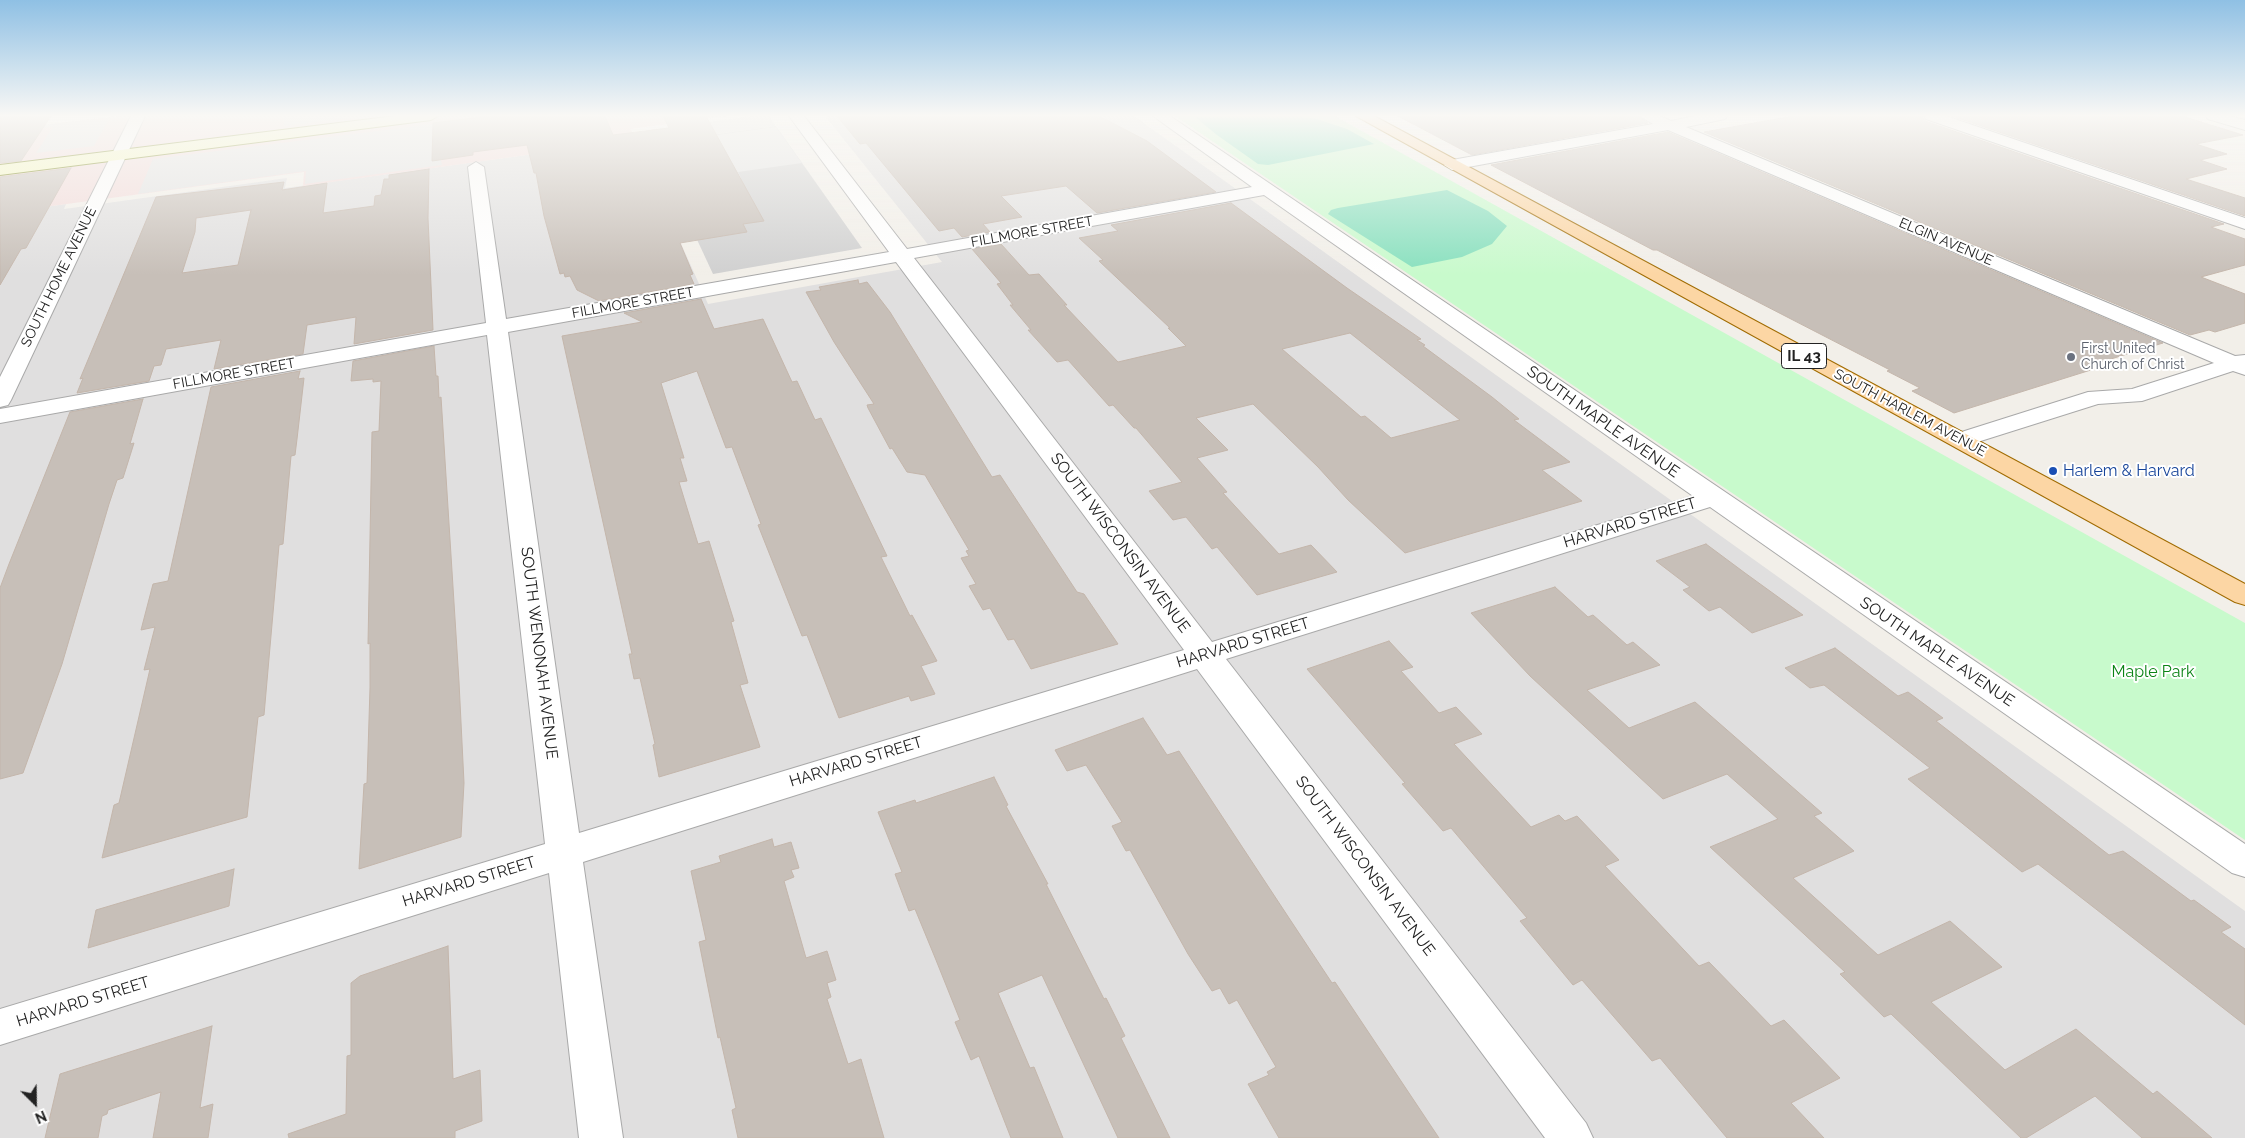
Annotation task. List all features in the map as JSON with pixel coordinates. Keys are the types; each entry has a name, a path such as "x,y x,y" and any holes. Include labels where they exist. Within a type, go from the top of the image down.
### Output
{"main road":[{"name":"SOUTH HARLEM AVENUE","path":"1460,169 2245,596"}],"street":[{"name":"SOUTH HOME AVENUE","path":"0,400 111,169"},
{"name":"SOUTH WENONAH AVENUE","path":"476,169 601,1138"},
{"name":"SOUTH WISCONSIN AVENUE","path":"836,169 1570,1138"},
{"name":"SOUTH MAPLE AVENUE","path":"1236,169 2245,863"},
{"name":"ELGIN AVENUE","path":"1771,169 2211,354 2241,364"},
{"path":"2085,169 2245,224"},
{"name":"FILLMORE STREET","path":"0,416 1266,190"},
{"path":"2096,397 2110,387 2245,343"},
{"path":"1960,440 2096,397 2134,396 2241,364"},
{"name":"HARVARD STREET","path":"0,1027 1713,498"}],"shaded area":[{"path":"0,169 425,169 303,186 304,172 0,213"},
{"path":"149,169 412,169 305,184 306,171 138,194"},
{"path":"423,169 648,169 708,304 942,262 868,169 1208,169 2245,911 2245,1138 0,1138 0,213 66,204 64,209 287,178 285,188"},
{"path":"664,169 806,169 862,248 713,274"},
{"path":"694,169 759,169 738,172 741,178 712,182"}],"green space":[{"name":"Maple Park","path":"1253,169 1430,169 2245,623 2245,840"},
{"path":"1447,190 1488,211 1507,226 1492,244 1462,257 1412,267 1328,214 1331,210 1338,208"}],"building":[{"path":"70,169 26,248 21,249 0,285 0,177"},
{"path":"429,169 428,218 433,330 354,344 356,317 307,325 303,354 214,369 221,340 166,349 161,365 154,366 149,381 77,393 83,378 80,379 156,197 284,182 282,190 327,183 323,213 374,206 375,196 381,195 384,179 389,179 389,175","holes":["251,210 238,265 182,273 195,232 196,218"]},
{"path":"533,169 735,169 764,221 743,224 747,232 680,243 693,274 690,275 694,284 599,301 577,290 570,276 565,277 564,273 560,274 544,216 536,173 534,173"},
{"path":"888,169 1185,169 1216,192 1097,213 1066,186 1001,196 1022,217 983,224 990,232 962,237 954,228 939,231"},
{"path":"1499,169 1755,169 2163,343 2088,366 2094,369 1954,413 1912,391 1920,388 1887,371 1890,370 1657,250 1653,250"},
{"path":"1793,169 2065,169 2224,224 2211,227 2245,239 2245,265 2201,277 2245,294 2245,323 2215,332 2209,330 2190,335"},
{"path":"2108,169 2227,169 2186,179 2245,198 2245,216"},
{"path":"1231,203 1347,288 1421,339 1417,340 1425,345 1423,346 1492,397 1519,419 1514,420 1570,462 1542,470 1582,501 1405,553 1348,500 1318,467 1253,404 1196,418 1228,450 1197,458 1227,492 1223,493 1279,554 1311,545 1337,572 1257,595 1217,547 1212,549 1186,517 1173,520 1149,491 1182,482 1136,428 1113,405 1109,406 1068,360 1057,362 1028,330 1031,330 1010,305 1013,305 997,284 1001,283 972,249 1001,244 1029,275 1039,274 1067,305 1064,305 1118,362 1186,346 1168,328 1170,328 1099,261 1103,260 1079,238 1118,231 1111,225","holes":["1350,333 1460,420 1391,438 1365,416 1361,417 1282,349"]},
{"path":"858,280 859,284 867,282 890,312 992,477 1000,475 1077,592 1084,594 1118,644 1031,669 1014,639 1008,640 990,608 983,610 969,586 976,584 961,558 969,556 966,551 969,550 925,475 907,472 892,448 890,449 867,405 874,404 834,342 806,292 821,290 819,287"},
{"path":"701,299 714,329 763,319 792,382 797,381 815,420 821,418 887,556 881,557 910,616 912,615 937,661 921,666 935,694 911,701 909,696 839,718 807,635 802,636 758,525 761,524 732,447 726,448 697,371 661,383 684,458 680,458 687,481 679,482 698,544 709,541 734,621 731,622 748,683 740,685 760,747 659,777 653,745 655,744 640,678 634,679 629,654 632,654 562,336 642,322 624,313"},
{"path":"434,346 439,398 441,397 459,682 464,783 461,837 359,869 364,784 367,783 370,688 370,643 368,644 372,432 379,431 381,381 373,382 373,379 351,381 353,361"},
{"path":"300,371 298,379 304,378 297,439 295,455 291,456 283,544 279,545 264,715 258,717 247,817 102,858 114,805 119,803 150,669 144,670 155,627 141,630 153,584 168,581 211,387"},
{"path":"143,399 130,444 134,443 123,478 117,480 62,664 23,773 0,779 0,588 9,564 70,412"},
{"path":"1706,544 1803,615 1752,633 1720,607 1709,611 1683,590 1690,587 1656,561"},
{"path":"1555,587 1588,617 1593,615 1627,645 1633,642 1660,665 1587,690 1629,728 1695,702 1822,813 1814,816 1854,851 1793,878 1878,955 1950,921 2002,967 1931,1002 2005,1070 2076,1029 2153,1094 2157,1091 2212,1138 2142,1138 2095,1096 2026,1138 2021,1138 1891,1014 1884,1017 1840,974 1845,972 1710,847 1778,819 1727,774 1663,799 1530,676 1471,613"},
{"path":"1389,641 1413,667 1401,671 1439,713 1456,707 1482,734 1454,744 1531,827 1559,815 1565,821 1577,816 1619,860 1605,866 1699,966 1709,962 1771,1026 1784,1020 1840,1078 1791,1103 1824,1138 1727,1138 1660,1058 1652,1061 1582,980 1573,985 1520,921 1527,918 1451,828 1443,831 1402,784 1405,783 1307,669"},
{"path":"1835,648 1898,696 1908,692 1943,718 1936,721 2109,855 2123,851 2191,901 2194,900 2231,927 2221,932 2245,949 2245,1025 2038,864 2022,872 1908,779 1930,768 1824,685 1810,688 1785,668"},
{"path":"1143,718 1167,755 1179,751 1332,983 1335,982 1439,1138 1279,1138 1248,1084 1269,1075 1267,1072 1276,1067 1237,1000 1229,1004 1220,988 1212,991 1188,954 1130,850 1126,851 1112,826 1122,822 1086,765 1067,771 1055,750"},
{"path":"994,777 1008,805 1006,806 1048,884 1046,884 1104,999 1106,998 1125,1036 1121,1038 1170,1138 1118,1138 1042,975 998,993 1030,1068 1034,1067 1063,1138 1011,1138 979,1056 971,1060 955,1022 960,1020 936,960 915,909 909,911 895,874 902,872 878,812 915,800 916,803"},
{"path":"772,839 774,847 791,842 799,868 791,870 794,877 784,881 806,958 827,951 836,980 827,983 831,997 827,999 848,1064 861,1059 884,1138 738,1138 732,1110 736,1108 720,1037 718,1038 699,942 706,940 691,871 721,862 719,856"},
{"path":"234,869 229,906 88,948 96,910"},
{"path":"448,946 453,1079 480,1070 482,1121 455,1131 455,1138 289,1138 288,1134 346,1114 347,1056 351,1055 351,983 360,976"},
{"path":"212,1026 200,1108 213,1104 208,1138 153,1138 161,1092 108,1110 107,1114 102,1116 98,1138 45,1138 60,1074"}],"place":[{"name":"First United Church of Christ","path":"2071,357"},
{"name":"Harlem & Harvard","path":"2053,471"}]}
